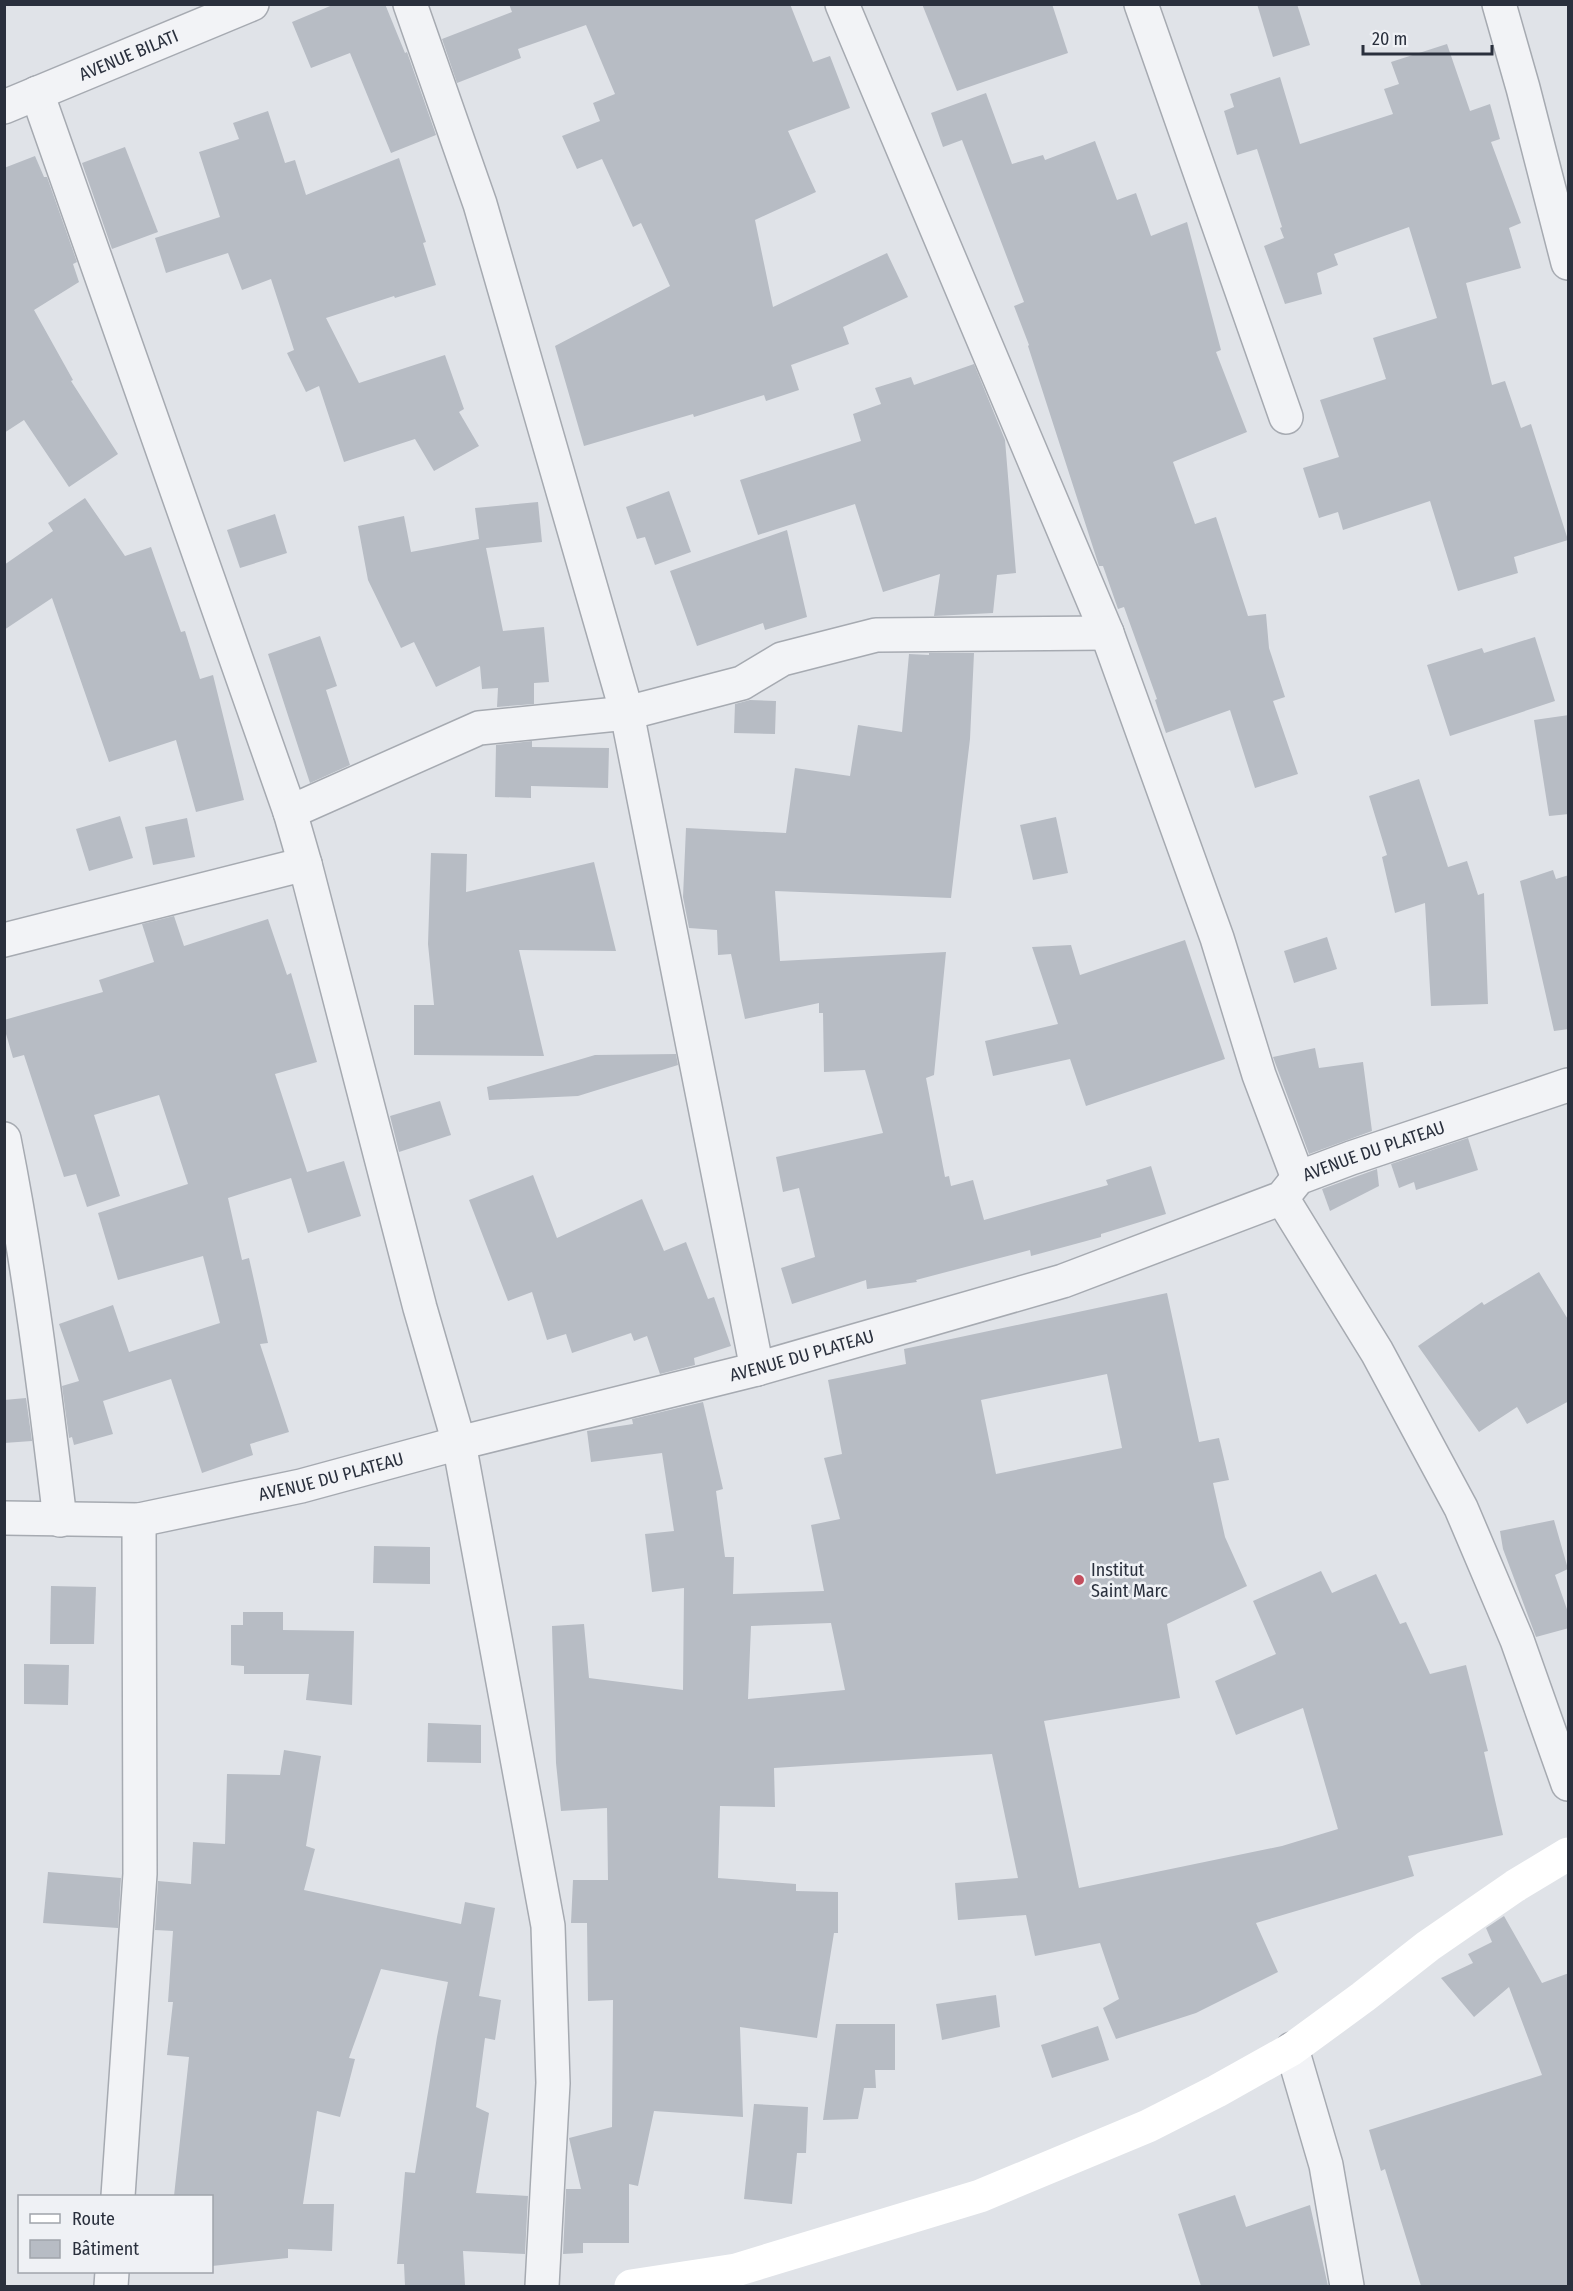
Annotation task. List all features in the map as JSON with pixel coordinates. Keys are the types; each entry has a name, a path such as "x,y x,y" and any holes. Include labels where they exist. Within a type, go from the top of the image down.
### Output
{"main road":[{"path":"631,2286 736,2270 980,2196 1148,2126 1292,2049 1364,1997 1428,1946 1515,1886 1569,1854"}],"street":[{"name":"AVENUE BILATI","path":"4,107 252,4"},
{"path":"410,4 480,204 627,713 757,1369"},
{"path":"842,4 1107,633 1217,938 1259,1075 1290,1188 1461,1508 1517,1641 1569,1784"},
{"path":"1141,4 1286,417"},
{"path":"1499,4 1569,263"},
{"path":"37,93 290,812 420,1308 459,1443 548,1926 553,2083 542,2286"},
{"path":"290,812 479,728 627,713 742,683 782,659 876,635 1107,633"},
{"path":"4,940 305,864"},
{"name":"AVENUE DU PLATEAU","path":"4,1518 139,1520 301,1486 459,1443 757,1369 1063,1281 1290,1188 1350,1158 1569,1085"},
{"path":"4,1139 27,1258 60,1520"},
{"path":"118,2195 140,1874 139,1520"},
{"path":"1292,2049 1326,2165 1347,2286"}],"building":[{"path":"335,4 385,4 405,53 407,52 436,135 391,153 350,53 311,68 292,22"},
{"path":"509,4 790,4 813,62 830,56 850,108 788,131 816,192 755,220 773,307 887,253 908,297 843,327 849,344 791,365 799,390 766,401 764,395 694,417 693,414 584,446 555,346 670,286 641,223 633,227 602,159 577,169 562,136 600,121 593,103 615,94 586,25 518,49 521,58 457,83 442,39 512,12"},
{"path":"922,4 1052,4 1068,53 957,91"},
{"path":"1257,4 1297,4 1310,45 1273,57"},
{"path":"1447,44 1470,111 1490,104 1500,139 1491,142 1521,223 1509,228 1521,268 1466,283 1492,385 1505,381 1521,428 1531,424 1568,540 1514,557 1518,573 1458,591 1430,501 1343,530 1338,512 1319,518 1303,468 1339,457 1320,400 1386,379 1373,338 1437,318 1409,227 1334,254 1338,265 1317,273 1322,294 1285,304 1264,246 1284,238 1280,228 1282,227 1257,149 1237,155 1224,111 1234,107 1230,94 1280,77 1300,144 1393,114 1384,89 1399,84 1391,62"},
{"path":"986,93 1012,164 1043,155 1045,160 1095,141 1117,200 1136,193 1151,236 1187,222 1221,350 1216,352 1247,432 1173,462 1195,524 1216,517 1248,616 1266,614 1269,648 1285,697 1273,701 1298,774 1255,788 1230,710 1166,733 1155,700 1157,699 1124,607 1118,609 1103,566 1099,566 1029,345 1014,306 1024,302 962,140 943,147 931,113"},
{"path":"268,111 285,163 295,160 306,195 399,158 426,242 423,243 436,285 326,318 359,383 445,355 464,409 459,412 479,446 434,471 415,439 344,462 319,386 306,392 287,353 294,350 271,279 242,290 228,253 166,273 155,238 220,217 199,152 239,139 233,123"},
{"path":"125,147 158,232 112,249 82,163"},
{"path":"35,156 44,177 47,177 77,262 73,264 79,282 34,310 73,380 71,381 118,454 69,487 24,420 4,433 4,168"},
{"path":"974,364 1005,440 1016,573 997,575 993,613 934,616 940,574 883,592 855,504 758,535 740,480 861,441 853,414 881,404 875,388 911,377 914,385"},
{"path":"669,491 691,552 655,565 645,537 637,539 626,507"},
{"path":"85,498 125,556 151,547 181,632 185,631 200,679 213,675 244,800 196,812 176,740 109,762 52,598 4,630 4,565 53,531 48,523"},
{"path":"538,502 542,542 486,548 503,631 544,627 549,682 534,683 534,704 497,707 498,688 482,689 480,666 436,687 414,642 401,648 368,580 358,526 404,516 411,552 479,539 475,508"},
{"path":"275,514 287,553 240,568 227,530"},
{"path":"787,530 807,617 765,630 763,623 697,646 670,571"},
{"path":"320,636 337,686 326,690 350,765 310,783 268,654"},
{"path":"1535,637 1555,701 1450,736 1427,665 1482,648 1484,653"},
{"path":"929,653 974,653 970,739 951,898 775,891 780,961 946,952 934,1075 926,1078 945,1177 949,1176 951,1186 973,1180 984,1220 1108,1185 1106,1180 1151,1166 1166,1214 1101,1234 1101,1237 1031,1256 1030,1250 916,1280 917,1282 867,1289 866,1280 792,1304 781,1268 815,1257 799,1188 783,1192 776,1157 883,1133 865,1070 824,1072 823,1013 819,1013 819,1003 745,1019 731,954 718,955 717,930 689,928 683,897 686,828 786,833 795,768 850,776 858,725 902,732 909,654 929,655"},
{"path":"750,700 776,701 775,734 734,733 735,704"},
{"path":"1569,715 1569,814 1549,816 1534,720"},
{"path":"532,741 532,747 609,748 608,788 531,786 531,798 495,797 496,745"},
{"path":"1419,779 1448,867 1467,861 1478,895 1484,893 1488,1004 1431,1006 1425,903 1395,913 1382,857 1387,855 1369,796"},
{"path":"120,816 133,858 89,871 76,829"},
{"path":"1056,817 1068,873 1033,880 1020,825"},
{"path":"187,818 195,857 153,865 145,827"},
{"path":"431,853 467,854 466,892 594,862 616,951 519,950 544,1056 414,1055 414,1005 434,1005 428,944"},
{"path":"1553,870 1556,879 1569,875 1569,1029 1554,1031 1520,881"},
{"path":"174,916 184,946 268,919 287,975 291,973 317,1062 275,1074 307,1172 344,1161 361,1216 308,1233 291,1178 228,1198 242,1260 249,1258 268,1343 260,1344 289,1432 250,1444 253,1455 202,1473 171,1379 103,1401 113,1434 74,1445 72,1437 69,1438 62,1386 79,1381 59,1324 113,1305 129,1352 220,1323 203,1256 118,1280 98,1213 188,1184 159,1095 94,1115 120,1196 87,1207 76,1174 64,1177 24,1055 13,1058 4,1027 4,1020 103,992 99,980 154,962 142,924"},
{"path":"1327,937 1337,969 1294,983 1284,951"},
{"path":"1185,940 1225,1059 1086,1106 1070,1059 993,1076 985,1041 1058,1024 1032,947 1071,945 1080,975"},
{"path":"1315,1048 1319,1068 1363,1062 1372,1131 1309,1154 1273,1057"},
{"path":"676,1054 678,1065 578,1096 489,1100 487,1087 595,1055"},
{"path":"440,1101 451,1135 399,1152 390,1116"},
{"path":"1468,1138 1478,1170 1416,1190 1414,1182 1399,1188 1391,1164"},
{"path":"1377,1169 1379,1186 1330,1211 1322,1189"},
{"path":"533,1175 557,1238 642,1199 664,1251 686,1242 708,1299 714,1297 731,1346 694,1358 695,1365 660,1374 647,1336 634,1341 631,1333 572,1353 566,1334 547,1340 532,1292 508,1301 469,1200"},
{"path":"1539,1272 1569,1321 1569,1401 1527,1424 1517,1407 1479,1432 1418,1346 1482,1302 1484,1305"},
{"path":"1167,1293 1199,1442 1219,1438 1229,1480 1213,1483 1225,1537 1247,1586 1167,1624 1180,1698 1044,1721 1079,1888 1282,1846 1338,1829 1303,1708 1236,1735 1215,1681 1276,1654 1253,1601 1321,1571 1332,1593 1376,1574 1400,1624 1406,1622 1430,1674 1466,1665 1488,1751 1484,1752 1503,1835 1408,1856 1414,1876 1256,1923 1278,1972 1196,2013 1116,2039 1103,2008 1119,1999 1100,1943 1035,1956 1026,1915 958,1920 955,1883 1018,1878 992,1754 774,1768 775,1807 720,1806 718,1878 796,1884 796,1891 838,1892 838,1933 834,1933 817,2038 740,2027 743,2117 654,2111 638,2186 629,2184 629,2243 583,2243 583,2253 563,2254 566,2189 581,2189 569,2138 612,2127 613,2000 588,2001 587,1923 571,1923 573,1880 608,1880 607,1808 561,1811 556,1763 552,1626 584,1624 589,1678 683,1690 684,1588 652,1592 645,1534 674,1531 662,1453 591,1462 587,1431 633,1424 632,1419 703,1402 723,1489 716,1491 725,1557 734,1557 733,1594 824,1591 811,1525 840,1519 824,1458 842,1454 828,1380 906,1364 904,1349","holes":["1107,1374 1122,1448 996,1474 981,1400","831,1623 845,1690 748,1699 751,1626"]},
{"path":"26,1398 32,1441 4,1443 4,1400"},
{"path":"1554,1520 1568,1569 1555,1575 1569,1615 1569,1628 1536,1637 1503,1549 1500,1531"},
{"path":"374,1546 430,1547 430,1584 373,1583"},
{"path":"51,1586 96,1587 94,1644 50,1644"},
{"path":"243,1612 283,1612 283,1630 354,1631 352,1705 306,1700 309,1674 244,1674 244,1666 231,1665 231,1625 243,1625"},
{"path":"24,1664 69,1665 68,1705 24,1704"},
{"path":"428,1723 481,1725 481,1763 427,1762"},
{"path":"284,1750 321,1756 306,1846 315,1849 304,1890 461,1924 465,1902 495,1908 479,1996 501,2000 495,2040 485,2038 476,2107 489,2113 476,2193 528,2196 525,2254 463,2251 465,2285 405,2286 404,2264 397,2264 405,2172 415,2173 448,1982 381,1969 349,2058 355,2059 340,2117 317,2111 303,2204 334,2204 332,2251 288,2249 288,2258 213,2266 213,2195 174,2195 189,2057 167,2055 173,2002 168,2002 173,1931 155,1930 158,1881 191,1884 193,1842 225,1844 227,1774 280,1775"},
{"path":"48,1872 121,1878 118,1928 43,1923"},
{"path":"1504,1916 1542,1983 1569,1973 1569,2286 1421,2286 1385,2169 1381,2171 1369,2130 1542,2075 1509,1987 1474,2017 1441,1978 1473,1963 1468,1954 1492,1942 1486,1928"},
{"path":"996,1995 1000,2027 942,2040 936,2004"},
{"path":"836,2024 895,2024 895,2070 875,2070 876,2088 864,2088 858,2119 823,2120"},
{"path":"1098,2026 1109,2060 1052,2078 1041,2045"},
{"path":"754,2104 808,2107 806,2153 797,2153 792,2204 744,2199"},
{"path":"1235,2195 1246,2227 1310,2205 1328,2286 1201,2286 1178,2214"}],"place":[{"name":"Institut Saint Marc","path":"1079,1580"}]}
